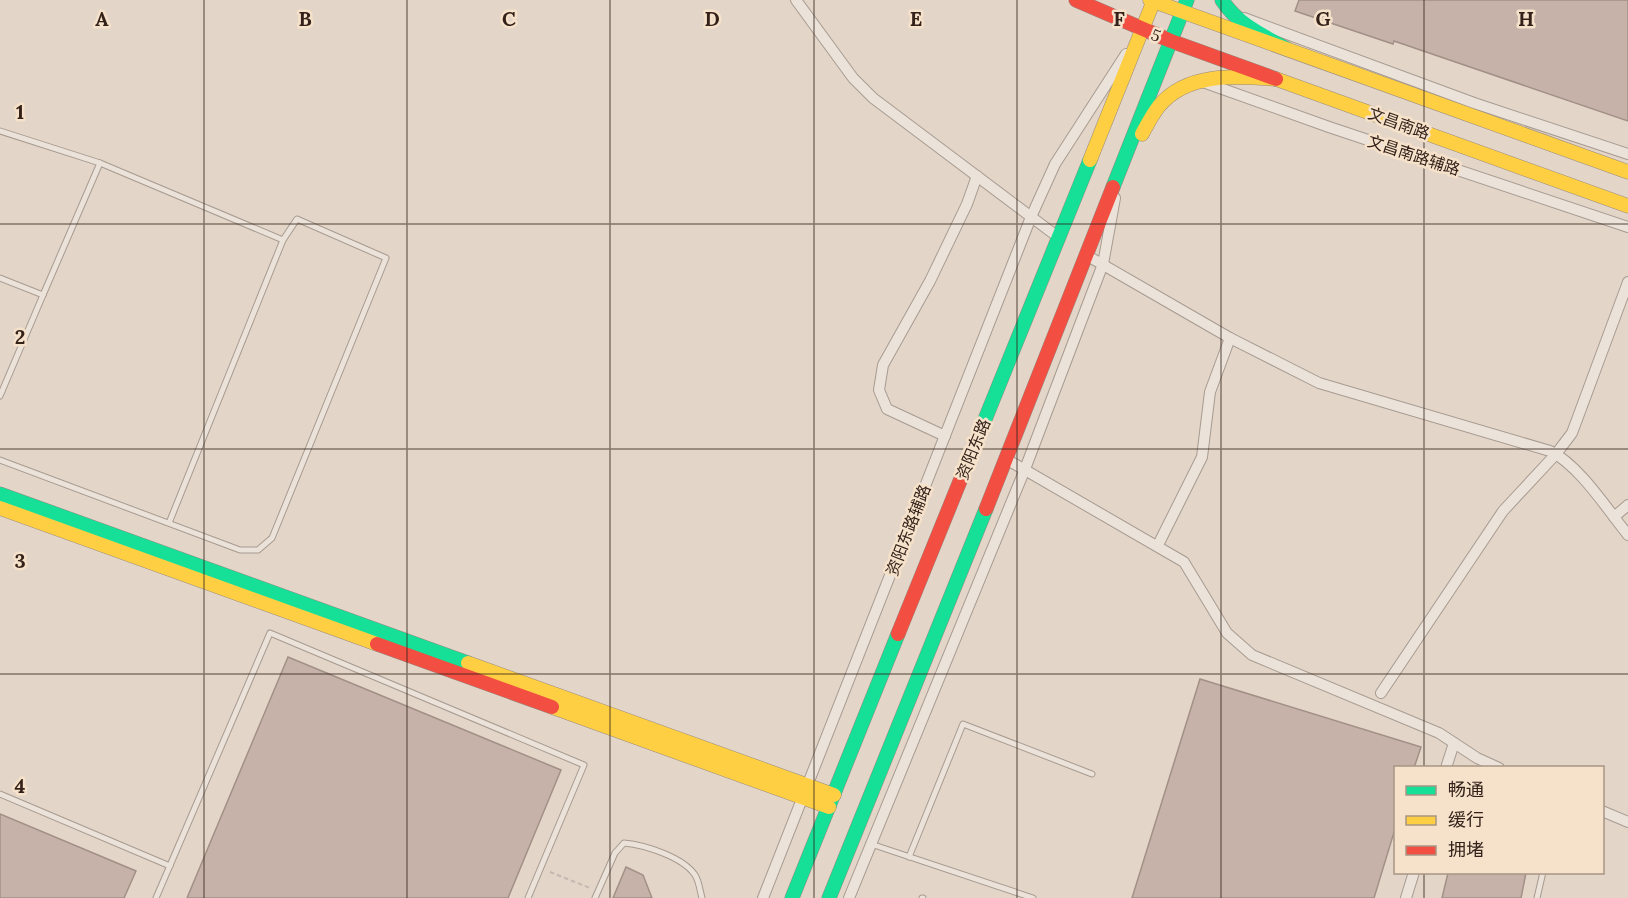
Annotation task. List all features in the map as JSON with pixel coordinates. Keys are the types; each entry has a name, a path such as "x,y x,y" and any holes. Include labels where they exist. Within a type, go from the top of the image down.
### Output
{"main road":[{"name":"5","path":"1076,0 1171,41"},
{"name":"资阳东路","path":"792,898 1153,0"},
{"name":"文昌南路","path":"1153,0 1184,5 1287,49 1628,172"},
{"path":"1222,0 1226,8 1243,24 1287,49"},
{"name":"资阳东路","path":"829,898 1006,459 1184,5"},
{"name":"文昌南路","path":"1171,41 1628,206"},
{"path":"1120,170 1161,104 1179,89 1200,81 1238,76 1276,79"},
{"path":"0,494 805,792"},
{"path":"0,508 832,801"}],"street":[{"path":"796,0 860,85 873,98 1058,237"},
{"path":"1232,14 1474,103 1628,154"},
{"name":"资阳东路辅路","path":"763,898 1031,216 1055,164 1142,29"},
{"name":"文昌南路辅路","path":"1200,81 1329,127 1628,227"},
{"path":"849,898 1025,469 1103,264 1120,170"},
{"path":"945,436 887,409 879,390 883,365 930,281 978,176"},
{"path":"1086,255 1230,338 1319,382 1556,454 1574,469 1628,535"},
{"path":"1381,693 1503,512 1556,454 1572,432 1628,282"},
{"path":"1158,545 1202,457 1210,392 1230,338"},
{"path":"1006,459 1184,562 1227,633 1252,655 1439,733 1477,758 1495,766"},
{"path":"1614,518 1628,505"},
{"path":"1447,766 1454,743"},
{"path":"1604,812 1628,822"},
{"path":"853,837 871,844"},
{"path":"1406,898 1413,874"}],"lane":[{"path":"0,131 100,163 283,240"},
{"path":"0,396 100,163"},
{"path":"0,460 240,550 258,550 272,538 386,258 297,219 283,240 169,523"},
{"path":"0,278 43,296"},
{"path":"156,898 270,633 584,765 528,898"},
{"path":"909,857 963,724 1092,774"},
{"path":"0,794 170,866"},
{"path":"595,898 615,853 624,843 638,844 681,861 696,876 702,898"},
{"path":"871,844 1033,898"},
{"path":"1537,898 1543,874"}],"path":[{"path":"540,868 598,892"}],"building":[{"path":"1299,0 1628,0 1628,121 1394,41 1393,44 1295,11"},
{"path":"288,657 561,770 508,898 187,898"},
{"path":"1200,679 1421,747 1415,766 1394,766 1394,832 1374,898 1132,898"},
{"path":"0,814 136,871 124,898 0,898"},
{"path":"626,867 643,875 652,898 613,898"},
{"path":"1448,874 1526,874 1521,898 1442,898"}],"traffic: fast":[{"path":"1113,187 1187,0"},
{"path":"1222,0 1235,16 1260,34 1287,49"},
{"path":"971,454 1090,160"},
{"path":"0,494 468,663"},
{"path":"829,898 986,509"},
{"path":"792,898 898,634"}],"traffic: slow":[{"path":"1150,0 1628,172"},
{"path":"1090,160 1154,0"},
{"path":"1142,134 1159,106 1183,87 1229,77 1276,79"},
{"path":"1276,79 1628,206"},
{"path":"0,508 377,644"},
{"path":"468,663 834,795"},
{"path":"552,707 829,807"}],"traffic: jam":[{"path":"1076,0 1171,41 1276,79"},
{"path":"986,509 1113,187"},
{"path":"898,634 971,454"},
{"path":"377,644 552,707"}]}
